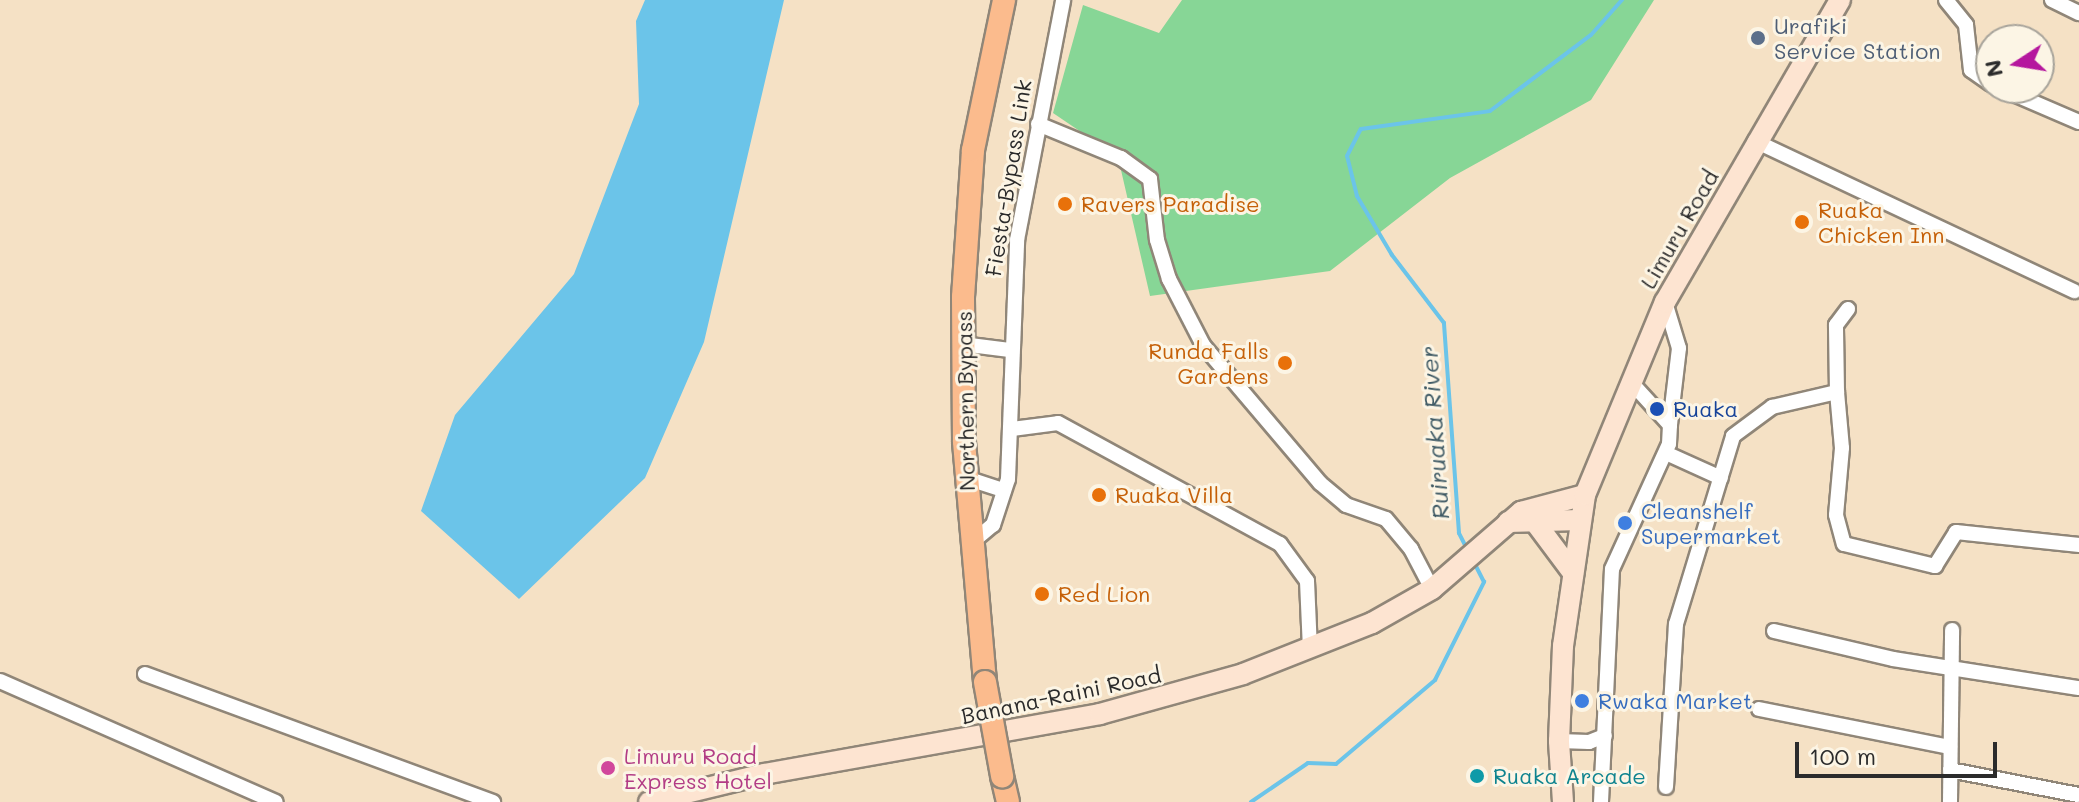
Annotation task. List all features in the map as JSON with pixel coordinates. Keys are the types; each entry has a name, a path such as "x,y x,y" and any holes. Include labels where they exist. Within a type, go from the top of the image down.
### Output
{"main road":[{"name":"Northern Bypass","path":"1004,0 973,150 962,344 970,544 985,682 1008,802"},
{"name":"Limuru Road","path":"1563,802 1559,741 1573,573 1585,495 1665,302 1755,141 1840,0"},
{"path":"1507,522 1539,505 1585,495"},
{"path":"1507,522 1580,520"},
{"name":"Banana-Raini Road","path":"649,802 764,774 1100,714 1228,679 1372,623 1432,589 1507,522"},
{"path":"1535,522 1573,573"}],"street":[{"name":"Fiesta-Bypass Link","path":"970,544 993,525 1004,490 1012,429 1010,350 1017,240 1063,0"},
{"path":"1946,0 1966,25 1971,70 1975,73"},
{"path":"2052,0 2079,13"},
{"path":"2037,104 2079,122"},
{"path":"1038,124 1121,158 1150,179 1157,240 1169,279 1203,345 1320,483 1346,505 1386,519 1411,549 1432,589"},
{"path":"1755,141 2074,291"},
{"path":"1601,802 1612,569 1668,454 1679,348 1665,302"},
{"path":"1848,309 1836,325 1842,448 1836,515 1844,544 1935,566 1956,532 2079,545"},
{"path":"962,344 1010,350"},
{"path":"1630,381 1670,425"},
{"path":"1666,787 1676,624 1733,436 1743,425 1772,407 1837,392"},
{"path":"1012,429 1058,423 1280,544 1307,581 1310,649"},
{"path":"1668,454 1721,478"},
{"path":"966,478 1004,490"},
{"path":"1950,802 1952,630"},
{"path":"1774,631 1952,668 2079,688"},
{"path":"145,674 493,802"},
{"path":"0,681 276,802"},
{"path":"1759,709 1950,747"},
{"path":"1559,741 1589,742 1605,736"},
{"path":"1950,770 2079,795"}],"green space":[{"path":"1182,0 1654,0 1591,100 1450,178 1330,271 1150,296 1118,157 1053,113 1083,5 1159,33"}],"water":[{"path":"645,0 784,0 704,342 645,478 519,599 421,511 455,415 574,274 639,104 636,21"}],"waterway":[{"name":"Ruiruaka River","path":"1467,549 1459,533 1444,323 1392,255 1357,196 1347,156 1361,129 1490,111 1591,35 1622,0"},
{"name":"Ruiruaka River","path":"1251,802 1308,763 1336,764 1435,680 1484,582 1473,560"}],"place":[{"name":"Urafiki Service Station","path":"1758,38"},
{"name":"Ravers Paradise","path":"1065,204"},
{"name":"Ruaka Chicken Inn","path":"1802,222"},
{"name":"Runda Falls Gardens","path":"1285,363"},
{"name":"Ruaka","path":"1657,409"},
{"name":"Ruaka Villa","path":"1099,495"},
{"name":"Cleanshelf Supermarket","path":"1625,523"},
{"name":"Red Lion","path":"1042,594"},
{"name":"Rwaka Market","path":"1582,701"},
{"name":"Limuru Road Express Hotel","path":"608,768"},
{"name":"Ruaka Arcade","path":"1477,776"}]}
